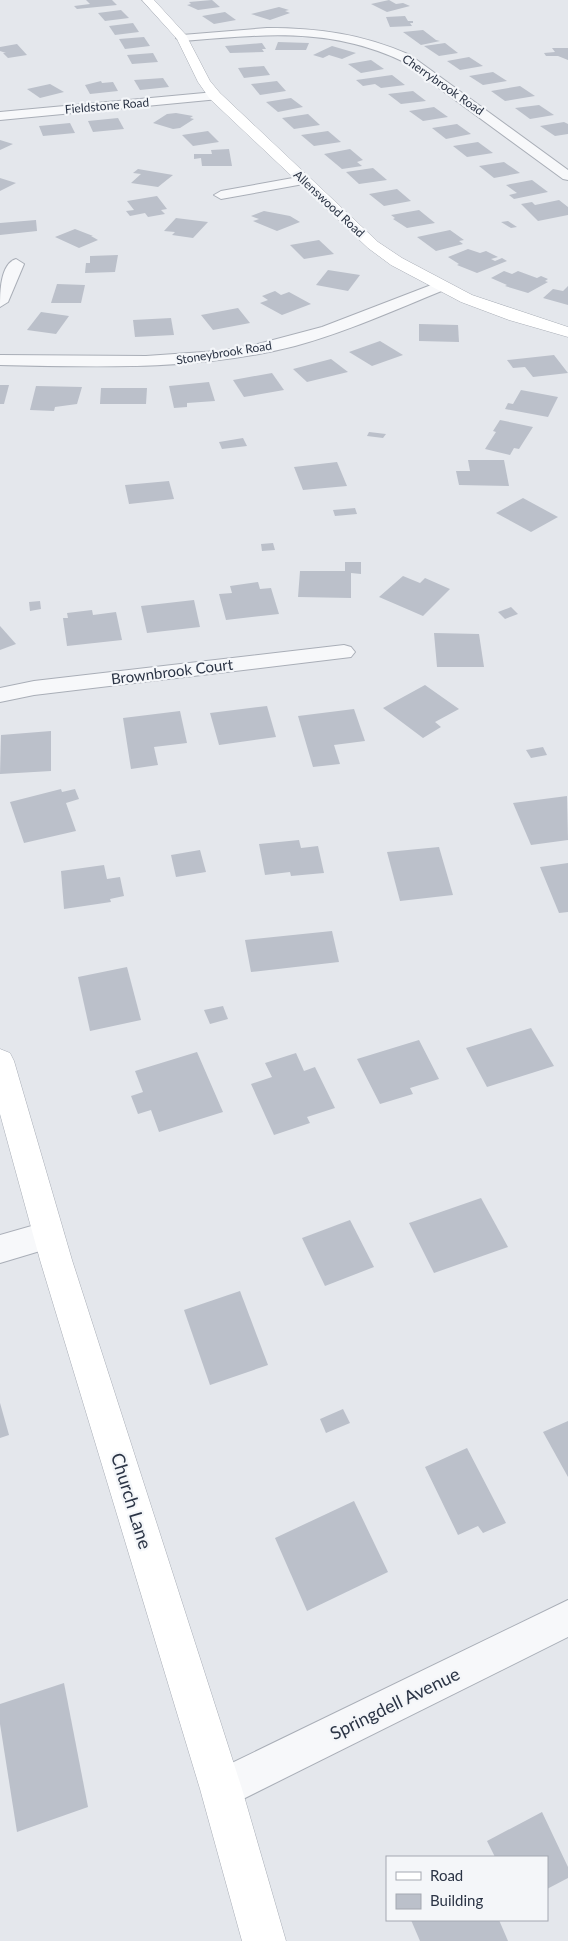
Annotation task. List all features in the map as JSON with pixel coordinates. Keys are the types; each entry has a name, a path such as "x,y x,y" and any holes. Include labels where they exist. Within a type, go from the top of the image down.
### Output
{"street":[{"name":"Allenswood Road","path":"148,0 182,38 204,82 215,96 373,245 402,266 439,287 515,317 568,332"},
{"path":"320,33 332,22"},
{"name":"Cherrybrook Road","path":"182,38 276,31 320,33 369,42 406,58 568,176"},
{"name":"Fieldstone Road","path":"0,116 215,96"},
{"path":"221,194 304,180"},
{"path":"0,302 16,264"},
{"name":"Stoneybrook Road","path":"0,360 160,362 251,350 326,330 439,287"},
{"name":"Brownbrook Court","path":"0,695 34,688 344,652"},
{"name":"Church Lane","path":"0,1061 49,1235 221,1789 264,1941"},
{"path":"0,1248 49,1235"},
{"name":"Springdell Avenue","path":"221,1789 568,1618"}],"building":[{"path":"86,0 112,0 117,5 77,9 74,6 90,4"},
{"path":"212,0 220,7 198,10 187,5 191,4 189,2"},
{"path":"389,0 396,4 403,3 410,6 387,12 371,4"},
{"path":"279,7 289,10 285,11 290,13 270,20 251,14"},
{"path":"121,10 129,18 105,21 98,13"},
{"path":"225,12 236,20 214,24 202,16"},
{"path":"405,16 408,21 413,21 413,23 410,23 412,26 390,27 386,17"},
{"path":"133,23 139,32 115,35 109,26"},
{"path":"423,30 440,41 421,45 403,32"},
{"path":"144,37 150,46 125,49 119,39"},
{"path":"278,42 309,43 306,50 275,50"},
{"path":"262,43 266,49 262,49 264,52 230,53 225,46"},
{"path":"445,43 458,53 439,56 424,46"},
{"path":"17,44 27,55 8,58 3,53 6,53 0,51 0,47"},
{"path":"332,46 356,53 342,59 329,55 323,58 313,55"},
{"path":"552,48 568,48 568,60 558,56 546,56 544,53 555,52"},
{"path":"153,53 158,62 132,64 127,55"},
{"path":"469,57 483,66 460,70 447,61"},
{"path":"371,60 384,69 361,73 348,64"},
{"path":"264,66 270,75 244,78 238,68"},
{"path":"493,72 507,81 483,85 469,76"},
{"path":"392,75 405,85 381,88 375,84 363,86 356,80"},
{"path":"163,78 169,87 140,90 134,80"},
{"path":"101,81 102,83 113,82 118,91 90,94 85,85"},
{"path":"277,81 286,91 260,95 251,84"},
{"path":"50,84 64,92 40,98 27,89"},
{"path":"520,86 535,96 505,101 491,91"},
{"path":"413,91 426,101 401,104 388,94"},
{"path":"291,98 303,107 278,112 266,102"},
{"path":"539,105 554,115 530,119 515,108"},
{"path":"434,107 448,117 423,121 409,111"},
{"path":"176,113 193,116 190,118 194,119 180,128 173,129 153,123 167,114"},
{"path":"308,114 320,125 294,129 282,118"},
{"path":"118,118 124,129 93,132 88,121"},
{"path":"564,122 568,124 568,134 555,136 540,126"},
{"path":"70,123 75,133 43,136 39,126"},
{"path":"457,124 471,134 446,139 432,128"},
{"path":"208,131 219,142 193,146 182,135"},
{"path":"328,131 341,142 314,146 301,135"},
{"path":"0,140 13,144 0,150"},
{"path":"478,142 493,153 467,157 453,146"},
{"path":"229,149 232,166 202,166 201,158 194,159 194,154 212,154 211,150"},
{"path":"350,149 363,160 357,162 362,166 342,169 324,154"},
{"path":"504,162 520,173 494,178 479,166"},
{"path":"373,168 387,180 359,184 346,172"},
{"path":"138,169 173,175 158,187 131,183 141,174 133,173"},
{"path":"0,178 16,183 0,191"},
{"path":"532,180 548,192 514,199 509,195 517,193 506,185"},
{"path":"397,189 411,201 384,206 369,194"},
{"path":"157,196 167,209 161,210 165,214 148,217 145,213 130,216 126,211 134,210 127,201"},
{"path":"559,200 568,207 568,215 538,221 521,204 532,202 535,205"},
{"path":"419,210 435,223 407,228 393,219 395,218 391,215"},
{"path":"264,211 290,216 300,222 277,231 253,221 259,219 251,216"},
{"path":"176,218 208,222 193,238 172,235 175,232 164,231"},
{"path":"36,220 37,231 0,235 0,223"},
{"path":"508,221 517,227 511,228 501,222"},
{"path":"75,229 98,240 79,248 55,237"},
{"path":"450,230 464,240 459,241 463,244 436,251 417,237"},
{"path":"319,240 334,254 304,259 290,245"},
{"path":"468,249 480,253 486,251 498,257 491,259 495,261 502,258 507,261 477,273 457,265 459,264 448,257"},
{"path":"118,255 115,272 85,273 86,263 90,263 90,256"},
{"path":"328,270 360,275 348,291 316,285"},
{"path":"504,271 512,274 518,271 537,278 541,276 548,279 545,281 548,282 528,293 505,286 507,285 491,278"},
{"path":"57,284 85,285 81,303 51,303"},
{"path":"568,286 568,305 543,298 553,289 563,291"},
{"path":"275,291 281,295 289,292 311,304 282,315 260,303 268,300 262,296"},
{"path":"238,308 250,323 213,330 201,315"},
{"path":"41,312 69,316 56,334 27,330"},
{"path":"171,318 174,335 135,337 133,320"},
{"path":"419,324 458,325 459,342 419,341"},
{"path":"380,341 403,355 372,366 349,352"},
{"path":"554,355 568,373 533,377 525,367 513,368 507,360"},
{"path":"331,359 348,372 307,382 293,369"},
{"path":"272,373 284,390 244,397 233,380"},
{"path":"209,382 215,401 187,403 187,407 174,408 169,386"},
{"path":"0,385 9,385 4,404 0,404"},
{"path":"36,386 82,387 77,404 55,407 54,411 30,410"},
{"path":"101,388 147,388 146,404 100,404"},
{"path":"521,390 558,397 548,417 505,409 508,403 513,404"},
{"path":"500,420 533,427 519,449 514,448 510,455 485,449 496,432 493,431"},
{"path":"369,432 386,434 383,438 367,436"},
{"path":"243,438 247,446 222,449 219,442"},
{"path":"468,460 504,460 509,486 459,485 456,471 470,471"},
{"path":"337,462 347,486 303,490 294,467"},
{"path":"169,481 174,499 129,504 125,485"},
{"path":"523,498 558,517 531,532 496,513"},
{"path":"355,508 357,514 335,516 333,510"},
{"path":"273,543 275,550 262,551 261,544"},
{"path":"345,562 361,562 361,574 351,573 351,598 298,597 300,571 345,571"},
{"path":"403,576 420,583 425,578 450,589 423,616 379,597"},
{"path":"258,582 260,589 271,588 279,614 226,620 219,594 232,593 230,586"},
{"path":"194,600 200,627 147,633 141,606"},
{"path":"40,601 41,609 30,611 29,602"},
{"path":"511,607 518,614 505,619 498,612"},
{"path":"92,610 93,615 116,612 122,640 67,646 63,618 68,618 67,613"},
{"path":"0,626 16,644 0,650"},
{"path":"434,633 479,634 484,667 437,667"},
{"path":"425,685 459,709 435,722 441,727 423,738 383,708"},
{"path":"267,706 276,737 219,745 210,713"},
{"path":"354,709 365,741 334,745 340,764 313,767 298,716"},
{"path":"180,711 187,743 154,747 158,765 131,769 123,718"},
{"path":"51,731 51,771 0,774 1,735"},
{"path":"543,747 547,755 531,758 526,750"},
{"path":"61,789 62,792 75,789 79,799 66,803 76,831 24,843 10,802"},
{"path":"567,796 568,840 531,845 513,803"},
{"path":"299,840 301,848 318,846 324,873 291,876 290,872 265,875 259,844"},
{"path":"439,847 453,895 400,901 387,852"},
{"path":"200,850 206,872 176,877 171,855"},
{"path":"568,863 568,912 559,913 540,867"},
{"path":"104,865 107,879 120,877 124,896 110,899 111,902 64,909 61,871"},
{"path":"332,931 339,962 251,972 245,940"},
{"path":"127,967 141,1020 90,1031 78,977"},
{"path":"223,1006 228,1019 210,1024 204,1010"},
{"path":"531,1028 554,1066 487,1087 466,1048"},
{"path":"419,1040 439,1079 410,1088 413,1094 380,1104 357,1059"},
{"path":"197,1052 223,1112 159,1132 151,1110 138,1114 131,1096 143,1092 135,1071"},
{"path":"296,1053 304,1071 315,1067 335,1108 307,1117 310,1123 274,1135 251,1084 272,1077 265,1063"},
{"path":"481,1198 508,1247 434,1273 409,1223"},
{"path":"350,1220 374,1267 325,1286 302,1238"},
{"path":"240,1291 268,1365 210,1385 184,1310"},
{"path":"0,1403 9,1435 0,1438"},
{"path":"343,1409 350,1423 326,1433 320,1419"},
{"path":"568,1421 568,1477 543,1432"},
{"path":"467,1448 506,1523 483,1533 478,1526 458,1535 425,1467"},
{"path":"354,1501 388,1572 307,1611 275,1538"},
{"path":"64,1683 88,1807 17,1832 0,1724 0,1704"},
{"path":"542,1812 568,1867 568,1878 548,1888 548,1856 494,1856 487,1841"},
{"path":"411,1921 499,1921 508,1941 420,1941"}]}
